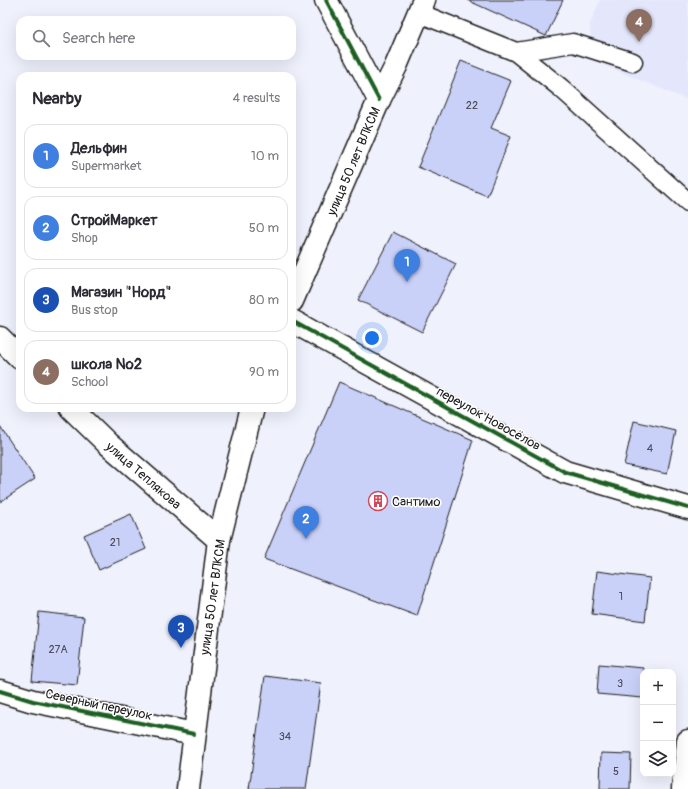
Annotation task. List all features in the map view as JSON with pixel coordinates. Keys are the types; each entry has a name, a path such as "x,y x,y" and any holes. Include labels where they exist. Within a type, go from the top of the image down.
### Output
{"main road":[{"path":"326,0 379,100"},
{"name":"улица 50 лет ВЛКСМ","path":"296,292 379,100 422,7"},
{"name":"переулок Новосёлов","path":"296,323 565,472 688,508"},
{"path":"0,338 16,354"},
{"name":"улица Теплякова","path":"75,412 107,443 219,540"},
{"name":"улица 50 лет ВЛКСМ","path":"188,789 219,540 251,412"},
{"name":"Северный переулок","path":"0,691 33,701 194,734"},
{"path":"682,789 688,742"}],"lane":[{"path":"422,7 516,52 561,88 688,202"},
{"path":"516,52 573,43 633,62"}],"shaded area":[{"path":"600,0 688,0 688,100 591,60 590,24"}],"building":[{"path":"467,0 563,0 546,36"},
{"path":"461,61 511,81 491,128 511,136 487,196 418,167"},
{"path":"393,232 456,264 422,332 358,300"},
{"name":"Сантимо","path":"339,382 473,440 417,616 264,559"},
{"path":"634,421 676,431 667,474 624,465"},
{"path":"0,426 35,479 0,502"},
{"path":"131,514 146,549 99,570 84,535"},
{"path":"597,571 650,578 645,621 592,614"},
{"path":"39,612 84,617 77,685 32,681"},
{"path":"599,664 643,668 640,669 640,698 597,694"},
{"path":"265,676 321,683 306,789 249,789"},
{"path":"601,753 631,754 630,789 600,789"}],"cycle path":[{"path":"326,0 379,100"},
{"path":"296,323 565,472 688,508"},
{"path":"0,691 33,701 194,734"}],"place":[{"name":"школа №2","path":"639,42"},
{"name":"Дельфин","path":"407,282"},
{"name":"Сантимо","path":"378,501"},
{"name":"СтройМаркет","path":"306,539"},
{"name":"Магазин \"Норд\"","path":"181,648"}]}
